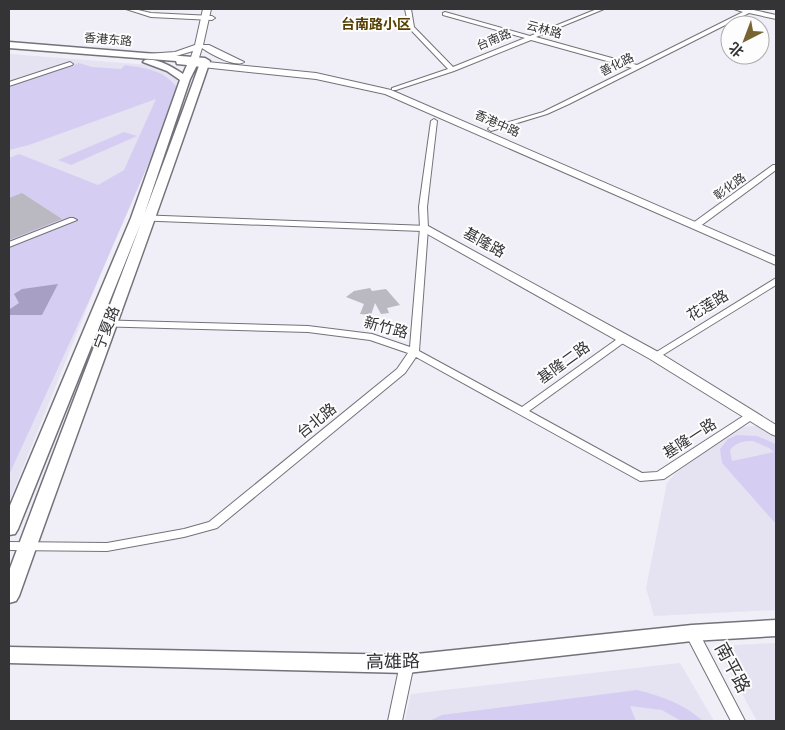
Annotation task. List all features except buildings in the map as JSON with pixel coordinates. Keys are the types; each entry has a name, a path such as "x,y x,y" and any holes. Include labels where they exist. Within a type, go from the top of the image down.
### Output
{"main road":[{"path":"199,62 208,18 207,9"},
{"path":"208,18 214,9"},
{"name":"香港东路","path":"9,45 149,56 199,62"},
{"path":"149,56 176,54 202,46 223,56 253,65"},
{"name":"香港东路","path":"9,50 199,62"},
{"path":"132,59 170,69 185,79"},
{"name":"香港中路","path":"199,62 253,65 332,74 394,89 436,113"},
{"name":"香港中路","path":"199,62 291,71 327,77 388,92 436,113 456,117 491,129 699,223 776,261"},
{"name":"宁夏路","path":"9,529 93,323 144,219 185,79 199,62"},
{"name":"宁夏路","path":"9,596 109,323 199,62"},
{"name":"香港中路","path":"456,117 699,223 776,254"},
{"name":"基隆路","path":"144,219 424,228 655,356 776,431"},
{"name":"高雄路","path":"9,655 407,664 692,633 776,628"}],"street":[{"path":"129,9 151,16 208,18"},
{"path":"408,9 411,28 452,70"},
{"name":"台南路","path":"394,89 452,70 601,9"},
{"path":"737,9 776,18"},
{"name":"善化路","path":"491,129 545,113 749,12"},
{"name":"云林路","path":"445,14 637,67"},
{"path":"9,84 70,64"},
{"name":"台北路","path":"9,546 107,547 184,533 212,525 402,371 414,352 424,228 423,208 436,113"},
{"name":"彰化路","path":"699,223 776,167"},
{"path":"9,245 74,220"},
{"name":"花莲路","path":"655,356 776,281"},
{"name":"新竹路","path":"93,323 308,330 372,337 414,352 640,477"},
{"name":"基隆二路","path":"523,411 623,339"},
{"name":"基隆一路","path":"640,477 660,476 752,415"},
{"name":"南平路","path":"692,633 738,721"},
{"path":"396,721 407,664"}],"shaded area":[{"path":"9,54 149,65 173,75 178,82 9,502"},
{"path":"79,63 92,67 121,69 125,65 149,69 169,79 180,91 92,294 9,475 9,158 19,154 98,185 124,170 156,99 29,145 9,150 9,86"},
{"path":"124,132 137,136 71,165 58,160"},
{"path":"58,284 42,315 9,315 10,309 19,303 14,294 22,289"},
{"path":"758,426 776,438 776,610 654,616 646,588 667,483 675,474 739,427"},
{"path":"737,435 757,436 776,444 776,524 722,463 720,449 728,439","holes":["753,441 774,452 732,461 730,450 740,443"]},
{"path":"776,643 776,721 757,721 716,646"},
{"path":"680,663 714,721 405,721 411,694"},
{"path":"637,690 672,701 703,721 681,721 662,710 630,706 636,721 429,721 442,715"}],"district":[{"name":"台南路小区","path":"376,24"}]}
